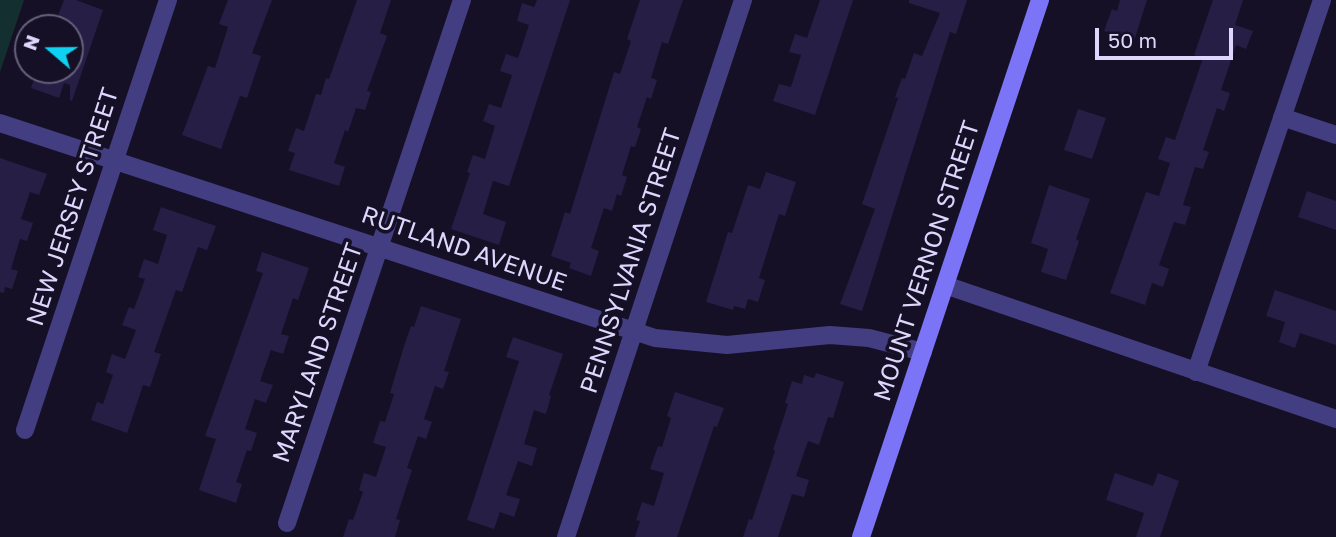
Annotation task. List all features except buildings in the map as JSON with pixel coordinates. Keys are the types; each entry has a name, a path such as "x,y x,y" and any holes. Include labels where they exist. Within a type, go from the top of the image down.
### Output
{"street":[{"name":"NEW JERSEY STREET","path":"25,430 168,0"},
{"name":"MARYLAND STREET","path":"287,523 462,0"},
{"name":"PENNSYLVANIA STREET","path":"566,537 743,0"},
{"name":"MOUNT VERNON STREET","path":"861,537 1040,0"},
{"path":"1196,372 1322,0"},
{"path":"1282,117 1336,135"},
{"name":"RUTLAND AVENUE","path":"0,123 634,331 679,342 727,345 830,335 869,338 923,352"},
{"path":"945,285 1336,419"}],"green space":[{"path":"0,0 24,0 19,14 14,14 14,30 0,72"}]}
